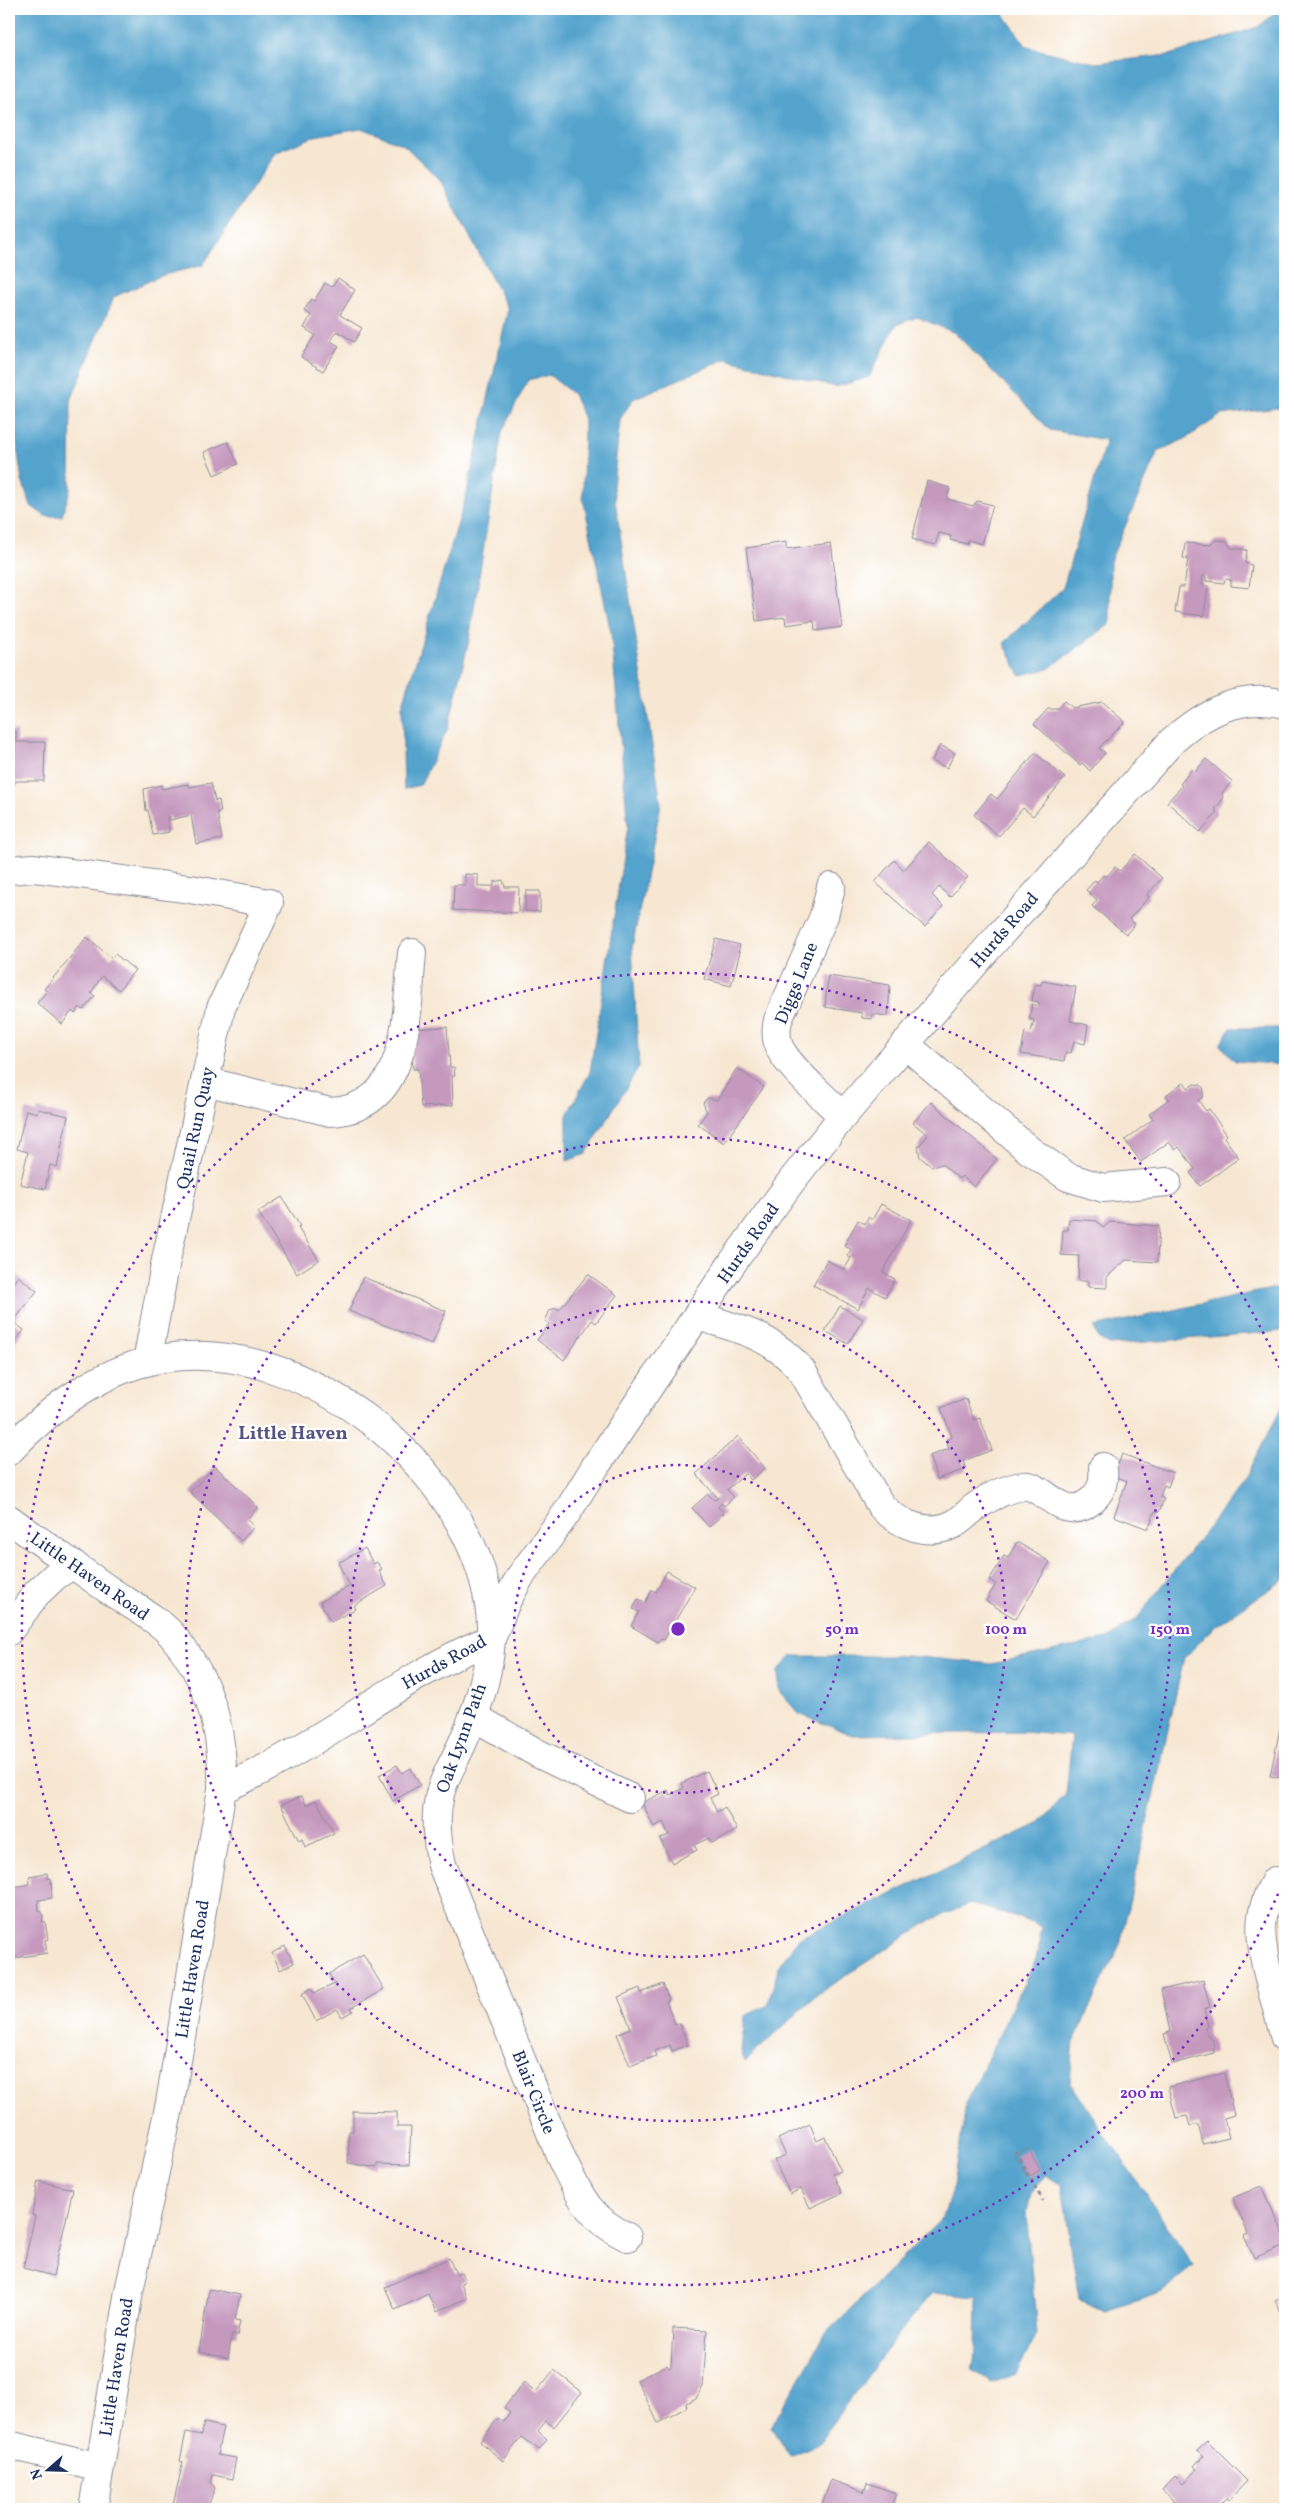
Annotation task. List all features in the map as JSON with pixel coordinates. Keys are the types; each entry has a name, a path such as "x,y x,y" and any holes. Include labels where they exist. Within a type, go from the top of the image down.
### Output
{"street":[{"name":"Hurds Road","path":"222,1789 251,1777 431,1667 491,1639 506,1602 520,1577 568,1511 595,1466 733,1262 793,1178 843,1116 1172,741 1195,721 1217,710 1246,702 1270,701 1285,704"},
{"name":"Quail Run Quay","path":"9,870 34,868 190,889 269,903 221,1008 166,1260 147,1362"},
{"name":"Diggs Lane","path":"831,887 824,916 781,1011 776,1029 778,1043 784,1056 843,1116"},
{"path":"205,1081 330,1112 348,1111 365,1105 376,1096 390,1076 400,1053 412,953"},
{"path":"905,1044 1029,1150 1068,1177 1103,1188 1167,1182"},
{"path":"698,1316 748,1332 773,1343 790,1357 802,1371 881,1506 891,1516 906,1525 933,1529 954,1524 978,1505 1003,1492 1024,1486 1033,1487 1047,1499 1065,1508 1078,1507 1090,1502 1099,1492 1104,1480 1103,1467"},
{"name":"Oak Lynn Path","path":"9,1452 52,1412 93,1384 122,1369 166,1358 201,1356 256,1363 290,1374 322,1390 360,1415 391,1440 428,1476 457,1516 473,1546 483,1572 490,1605 491,1639 480,1695 473,1716 440,1791 436,1818 437,1844 442,1865 467,1927"},
{"name":"Little Haven Road","path":"9,1519 170,1632 196,1669 210,1698 219,1729 223,1761 222,1789 170,2103 128,2291 93,2509"},
{"path":"9,1631 36,1594 55,1576 73,1564"},
{"path":"473,1716 537,1753 630,1798"},
{"path":"1275,1880 1267,1896 1262,1917 1261,1938 1285,2038"},
{"name":"Blair Circle","path":"467,1927 562,2160 584,2205 600,2221 627,2237"},
{"path":"9,2445 100,2468"}],"path":[{"path":"1015,2151 1043,2201"}],"water":[{"path":"9,9 1000,9 1027,47 1095,63 1170,55 1258,27 1280,9 1285,9 1285,407 1221,415 1185,439 1158,451 1110,561 1110,624 1048,669 1020,675 1004,643 1063,588 1106,440 1050,430 955,333 917,317 896,325 869,377 836,387 726,359 633,399 620,419 613,487 661,804 632,947 639,1067 586,1154 567,1161 567,1115 590,1072 628,826 611,633 583,498 584,419 573,394 549,375 528,380 502,432 469,640 448,728 420,785 404,789 402,707 466,497 508,309 440,180 404,145 361,128 315,136 275,153 203,265 160,276 114,297 71,400 70,490 62,516 45,516 31,506 22,481 9,389"},
{"path":"1231,1028 1285,1028 1285,1065 1235,1061 1220,1045"},
{"path":"1285,1286 1285,1331 1109,1345 1098,1338 1094,1327"},
{"path":"1285,1401 1285,1579 1217,1625 1184,1658 1120,1944 1074,2040 1070,2082 1194,2266 1163,2292 1105,2311 1079,2300 1062,2185 1045,2175 1035,2187 1026,2211 1037,2334 1016,2374 991,2383 972,2370 976,2350 977,2297 933,2293 903,2328 818,2444 790,2456 771,2427 825,2335 942,2218 954,2186 966,2103 1036,1959 1042,1927 1011,1915 970,1904 931,1920 819,1993 745,2062 741,2051 745,2016 768,2005 779,1965 799,1938 1038,1824 1066,1794 1072,1736 1023,1732 853,1735 799,1714 779,1691 778,1671 792,1656 909,1656 991,1664 1107,1639 1138,1617 1242,1484"}],"building":[{"path":"338,278 355,290 340,315 362,328 354,342 337,331 331,341 339,346 323,371 301,357 315,335 304,328 311,315 304,311 311,299 314,301 325,283 332,287"},
{"path":"228,442 238,464 214,475 204,452"},
{"path":"927,481 950,488 947,499 973,506 977,501 993,505 982,544 968,540 967,544 950,540 951,536 939,533 935,545 912,539"},
{"path":"1216,540 1227,541 1231,548 1247,550 1245,563 1252,565 1249,588 1231,586 1231,580 1225,579 1224,583 1206,581 1206,576 1203,576 1202,585 1208,586 1204,616 1175,612 1179,587 1184,587 1188,559 1183,558 1185,543 1210,545"},
{"path":"786,542 786,549 831,543 842,627 815,631 814,621 786,625 785,617 756,621 746,548"},
{"path":"1064,701 1072,708 1102,702 1125,722 1099,748 1105,753 1090,771 1082,763 1080,765 1034,724 1048,709 1057,709"},
{"path":"9,731 16,731 16,742 45,742 44,781 15,781 15,784 9,784"},
{"path":"940,745 955,753 947,768 932,761"},
{"path":"1035,753 1065,778 1033,816 1023,808 999,836 974,815 991,794 997,799"},
{"path":"1206,759 1232,781 1222,793 1223,799 1216,808 1216,814 1200,832 1167,802 1182,786 1180,784 1192,769 1195,772"},
{"path":"211,783 215,801 219,800 221,812 217,812 222,839 196,844 191,815 170,820 169,816 167,817 169,832 153,835 148,810 146,811 144,789 161,785 162,789 188,784 189,787"},
{"path":"929,842 968,877 950,897 939,887 932,895 943,906 925,927 875,882 894,860 904,870"},
{"path":"1135,854 1162,878 1147,895 1149,897 1129,919 1135,924 1126,934 1092,906 1097,900 1086,890 1095,880 1097,882 1103,875 1106,877 1115,867 1120,871"},
{"path":"465,874 478,875 478,886 494,886 494,882 503,880 505,887 519,887 518,913 453,910 454,885 465,885"},
{"path":"526,891 540,891 540,912 525,911"},
{"path":"87,937 111,958 115,954 135,970 119,990 102,976 91,993 95,996 83,1010 80,1007 75,1014 72,1011 62,1024 37,1003 47,991 44,989"},
{"path":"716,939 740,945 738,952 740,952 731,986 704,979"},
{"path":"828,976 890,985 888,1016 872,1014 872,1019 862,1018 862,1013 825,1007"},
{"path":"1042,981 1076,987 1070,1021 1088,1025 1085,1044 1074,1041 1071,1053 1066,1052 1064,1061 1021,1054 1025,1031 1031,1032 1034,1020 1029,1019 1032,1004 1039,1006 1039,1002 1032,1001 1035,984 1041,985"},
{"path":"447,1027 450,1067 454,1067 455,1076 452,1076 453,1105 421,1107 418,1069 413,1069 410,1029"},
{"path":"737,1068 764,1087 724,1143 698,1124 707,1112 703,1103 707,1098 717,1100"},
{"path":"1184,1082 1188,1088 1194,1084 1201,1085 1204,1089 1203,1097 1198,1100 1206,1111 1209,1109 1227,1135 1224,1137 1239,1158 1200,1186 1190,1173 1195,1169 1179,1147 1175,1150 1169,1142 1141,1162 1125,1140 1153,1119 1149,1114 1169,1099 1166,1095"},
{"path":"931,1102 997,1159 974,1187 962,1176 959,1179 942,1164 932,1167 920,1157 918,1147 928,1135 913,1123"},
{"path":"38,1109 68,1116 57,1167 50,1165 45,1189 20,1184 28,1152 17,1149 26,1110 37,1113"},
{"path":"282,1197 300,1226 298,1228 319,1260 297,1274 258,1212"},
{"path":"881,1204 911,1220 883,1272 895,1279 885,1297 869,1288 858,1309 813,1285 827,1260 844,1270 851,1258 847,1256 851,1249 844,1246 858,1220 865,1224 868,1217 872,1220"},
{"path":"1069,1219 1097,1221 1103,1228 1110,1222 1159,1226 1157,1262 1126,1260 1107,1277 1107,1288 1088,1287 1088,1281 1078,1281 1079,1256 1061,1255 1063,1230 1068,1230"},
{"path":"588,1274 617,1295 596,1323 592,1320 564,1360 537,1340 549,1324 545,1321 550,1310 556,1308 559,1310"},
{"path":"18,1276 37,1291 13,1322 24,1330 9,1350 9,1289"},
{"path":"363,1277 446,1311 432,1344 349,1311"},
{"path":"840,1306 863,1319 848,1344 825,1331"},
{"path":"966,1399 974,1420 980,1418 992,1450 963,1461 966,1469 937,1479 929,1456 949,1449 946,1440 952,1437 941,1408"},
{"path":"738,1436 765,1468 751,1480 745,1474 727,1490 734,1497 724,1506 722,1503 718,1507 724,1513 709,1527 692,1508 708,1494 714,1500 718,1498 696,1474"},
{"path":"1122,1454 1173,1473 1168,1487 1164,1485 1160,1497 1164,1499 1159,1512 1155,1511 1148,1529 1114,1516 1127,1481 1114,1476"},
{"path":"215,1466 258,1507 247,1519 254,1527 241,1541 190,1492"},
{"path":"1017,1542 1050,1562 1016,1619 986,1601 996,1584 989,1580 1004,1556 1008,1558"},
{"path":"365,1548 373,1564 377,1562 382,1569 379,1571 387,1586 353,1606 355,1609 331,1622 320,1602 350,1586 338,1563"},
{"path":"667,1571 695,1587 664,1640 661,1638 658,1642 631,1626 639,1612 633,1609 638,1599 645,1603 652,1590 656,1592"},
{"path":"1285,1710 1285,1779 1270,1776"},
{"path":"397,1765 402,1773 411,1768 420,1785 393,1801 379,1775"},
{"path":"707,1771 718,1794 710,1798 717,1812 725,1807 737,1830 712,1843 709,1838 694,1845 697,1850 672,1863 660,1839 669,1835 663,1822 654,1827 642,1803 668,1790 670,1795 684,1788 682,1783"},
{"path":"302,1796 306,1805 316,1800 334,1833 305,1847 302,1839 299,1841 281,1805"},
{"path":"47,1873 48,1879 51,1878 52,1898 38,1900 39,1911 42,1912 43,1916 42,1922 45,1921 48,1939 45,1940 47,1953 9,1959 9,1888 30,1884 29,1876"},
{"path":"285,1946 294,1963 280,1970 272,1953"},
{"path":"363,1954 384,1989 351,2008 353,2011 342,2017 337,2009 316,2021 302,1994 311,1988 314,1993 335,1984 329,1974"},
{"path":"1203,1980 1210,2007 1204,2009 1208,2026 1206,2027 1207,2035 1213,2040 1214,2053 1172,2064 1164,2034 1170,2032 1161,1990"},
{"path":"663,1984 669,2000 666,2001 675,2024 679,2023 688,2045 672,2051 670,2045 654,2051 656,2056 630,2066 617,2034 631,2028 618,1997 640,1988 641,1993"},
{"path":"1224,2073 1234,2115 1224,2118 1229,2138 1203,2144 1198,2124 1190,2126 1187,2116 1176,2118 1168,2087"},
{"path":"353,2111 397,2112 397,2127 411,2127 409,2165 377,2164 377,2168 348,2163 349,2131 353,2131"},
{"path":"810,2124 817,2141 825,2137 841,2171 833,2174 842,2193 810,2208 801,2189 790,2194 774,2160 786,2155 778,2139"},
{"path":"1028,2148 1040,2170 1028,2177 1015,2155"},
{"path":"38,2181 73,2189 53,2276 23,2268 35,2216 32,2215"},
{"path":"1261,2186 1285,2237 1285,2245 1254,2258 1244,2236 1248,2234 1233,2198"},
{"path":"449,2258 456,2274 461,2272 465,2281 461,2283 467,2298 436,2312 428,2294 395,2310 385,2287"},
{"path":"209,2289 240,2295 235,2320 240,2321 237,2336 232,2335 228,2358 199,2352"},
{"path":"1285,2295 1285,2320 1275,2301"},
{"path":"673,2328 707,2330 703,2387 696,2398 686,2403 687,2407 658,2423 637,2380 667,2365 669,2368 671,2367"},
{"path":"554,2370 582,2392 554,2427 546,2421 538,2431 547,2439 539,2450 522,2437 503,2461 480,2442 498,2418 504,2422 510,2413 504,2408 524,2382 536,2392"},
{"path":"204,2423 223,2427 217,2455 236,2458 232,2479 213,2475 211,2483 215,2488 207,2509 172,2509 183,2462 180,2461 186,2432 201,2435"},
{"path":"1207,2441 1247,2481 1229,2500 1226,2498 1217,2507 1220,2509 1176,2509 1171,2504 1174,2501 1162,2490 1175,2476 1183,2484 1197,2469 1194,2466 1203,2456 1197,2450"},
{"path":"831,2480 864,2492 867,2483 896,2493 891,2509 820,2509"}],"district":[{"name":"Little Haven","path":"293,1432"}]}
